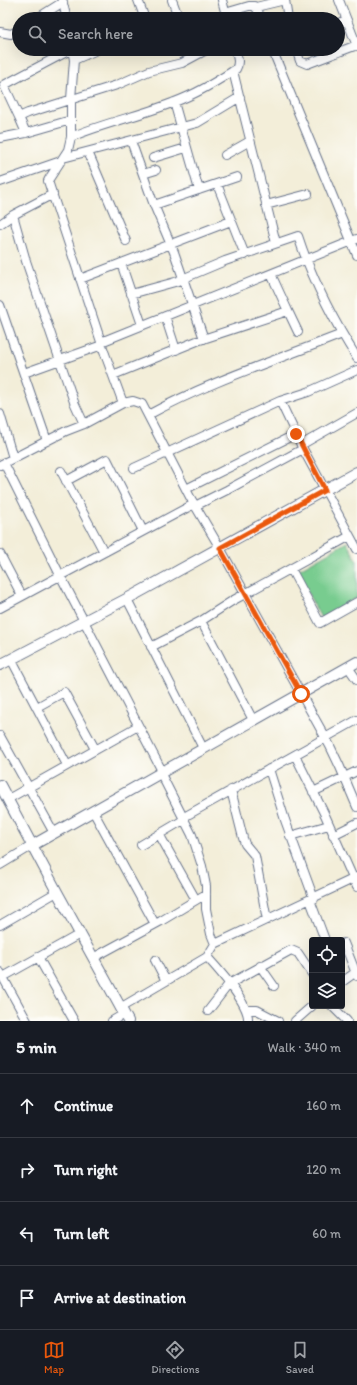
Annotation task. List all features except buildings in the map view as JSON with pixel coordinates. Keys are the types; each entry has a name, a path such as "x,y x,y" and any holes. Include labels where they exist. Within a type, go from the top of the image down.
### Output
{"street":[{"path":"138,0 142,12"},
{"path":"172,0 176,12"},
{"path":"222,0 225,12"},
{"path":"235,12 249,6 256,7 285,0 287,12"},
{"path":"339,0 344,12"},
{"path":"46,12 63,1 65,12"},
{"path":"256,7 258,12"},
{"path":"345,15 357,46 345,50"},
{"path":"0,32 12,34"},
{"path":"26,133 4,85 59,56"},
{"path":"73,56 71,138 68,150 63,160 49,179 80,279 123,403"},
{"path":"74,60 83,56"},
{"path":"19,117 117,85 149,71 182,63 195,56"},
{"path":"71,138 92,129 193,95 233,71 238,65 236,56"},
{"path":"275,56 354,240 357,255"},
{"path":"298,56 300,61 306,64 329,56"},
{"path":"233,71 276,243"},
{"path":"0,182 88,152 197,123 240,97"},
{"path":"174,102 199,190"},
{"path":"0,138 26,133 71,120"},
{"path":"131,141 154,205 171,243 204,339"},
{"path":"225,155 250,141"},
{"path":"153,158 186,148"},
{"path":"88,152 126,241"},
{"path":"143,174 156,170"},
{"path":"154,205 237,177"},
{"path":"217,184 245,255"},
{"path":"0,224 13,215 53,194"},
{"path":"266,206 308,194"},
{"path":"13,215 26,261 59,360 74,402 84,424"},
{"path":"80,279 231,221"},
{"path":"131,294 183,279 225,261 298,236 306,260 342,334 357,358"},
{"path":"24,373 102,344 142,325 354,240"},
{"path":"120,263 142,325"},
{"path":"271,274 298,332"},
{"path":"0,305 3,323 24,373 47,441"},
{"path":"113,375 204,339 288,311"},
{"path":"165,316 176,350"},
{"path":"148,415 168,404 214,384 342,334"},
{"path":"134,468 280,401 308,392 357,370"},
{"path":"215,944 211,934 206,909 206,886 202,866 192,835 138,726 2,464 123,403 136,401 144,406 194,505 220,548 325,737 357,807"},
{"path":"280,401 302,447 357,550"},
{"path":"0,608 143,531 227,490 302,447 357,413"},
{"path":"0,414 13,458"},
{"path":"186,489 296,434"},
{"path":"66,482 107,459 143,531"},
{"path":"61,471 104,552"},
{"path":"0,665 84,622 357,472"},
{"path":"152,647 201,620 245,593 350,536"},
{"path":"0,554 22,596"},
{"path":"290,568 320,623 357,602"},
{"path":"126,599 203,748"},
{"path":"201,620 253,720"},
{"path":"11,659 67,765"},
{"path":"0,865 203,748 353,664 357,680"},
{"path":"36,707 64,692 95,749"},
{"path":"141,845 231,790 357,720"},
{"path":"8,799 138,726"},
{"path":"0,736 54,834"},
{"path":"295,755 355,878 357,887"},
{"path":"269,769 324,937"},
{"path":"313,792 357,770"},
{"path":"0,787 8,799 124,1014"},
{"path":"231,790 245,844 255,856 267,920"},
{"path":"93,811 155,924"},
{"path":"333,835 357,823"},
{"path":"290,836 329,825"},
{"path":"159,834 196,900"},
{"path":"112,1021 124,1014 166,981 207,957 215,944 312,900 355,878"},
{"path":"0,925 57,892"},
{"path":"93,958 206,894"},
{"path":"27,1021 2,974 38,957 80,934"},
{"path":"345,946 356,974 345,980"},
{"path":"208,1011 229,984 291,950 298,954 311,973"},
{"path":"38,957 74,1021"},
{"path":"207,957 229,984 247,1010 249,1016 248,1021"},
{"path":"155,960 166,981"},
{"path":"260,966 274,986"},
{"path":"295,1021 309,1009"},
{"path":"335,1009 347,1021"},
{"path":"247,1010 257,1010 278,1021"}],"green space":[{"path":"347,542 357,561 357,598 321,618 296,571"}],"route":[{"path":"296,434 325,490 220,548 301,694"}]}
